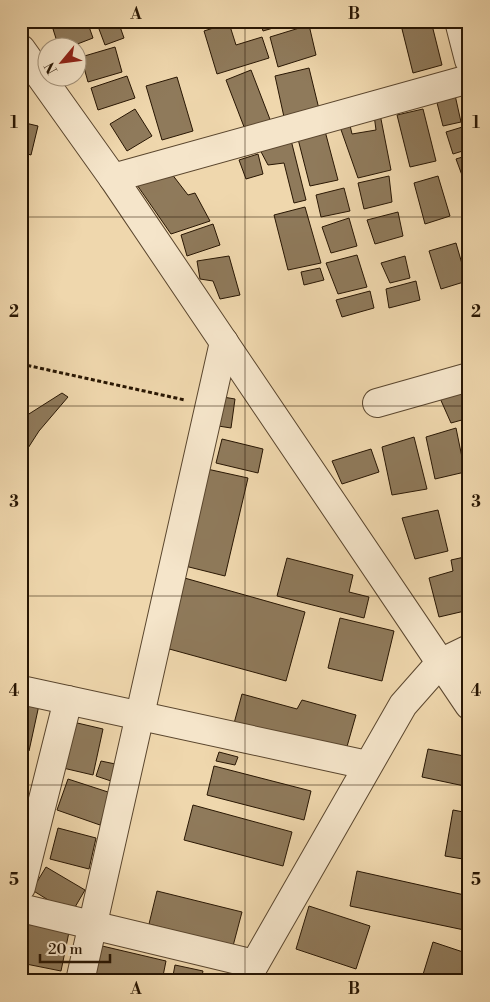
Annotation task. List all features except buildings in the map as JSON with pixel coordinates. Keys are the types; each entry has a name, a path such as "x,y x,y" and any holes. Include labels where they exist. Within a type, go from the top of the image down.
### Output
{"street":[{"path":"459,21 469,60"},
{"path":"21,49 113,178 469,705"},
{"path":"113,178 469,80"},
{"path":"80,981 224,342"},
{"path":"378,403 469,377"},
{"path":"21,908 92,925 249,972 403,705 440,663 469,649"},
{"path":"21,690 367,765"},
{"path":"21,887 68,700"}],"path":[{"path":"21,364 210,406"}]}
